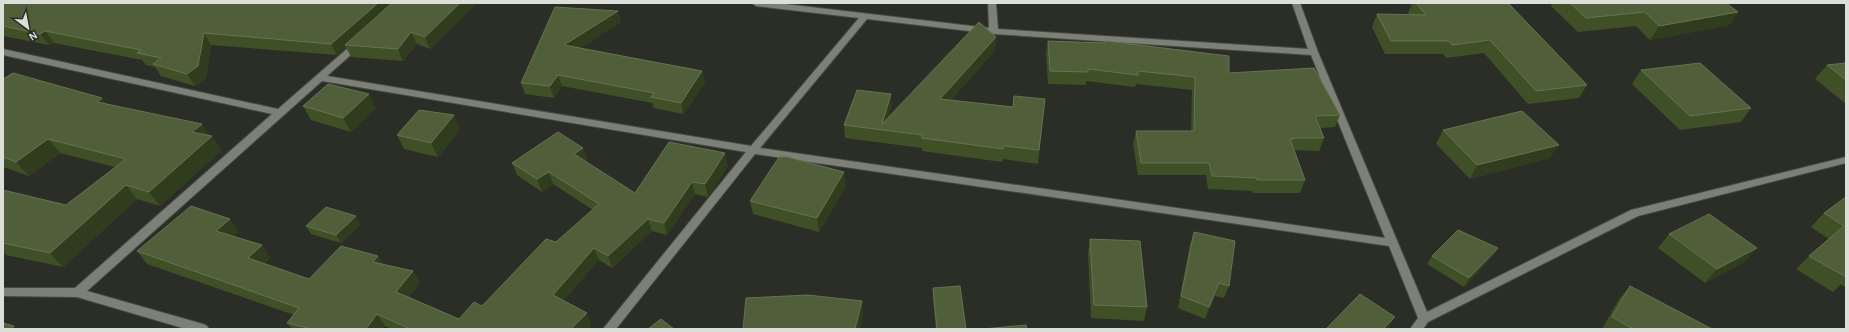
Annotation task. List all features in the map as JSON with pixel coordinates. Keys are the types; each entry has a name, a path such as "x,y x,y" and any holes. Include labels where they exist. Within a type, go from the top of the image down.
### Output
{"street":[{"path":"756,3 864,17 994,31 1314,52"},
{"path":"992,3 994,31"},
{"path":"1296,3 1314,52 1424,319"},
{"path":"609,329 753,150 864,17"},
{"path":"77,293 364,38"},
{"path":"3,52 280,113"},
{"path":"320,78 753,150 1394,244"},
{"path":"1416,329 1424,319 1635,213 1846,160"},
{"path":"3,292 77,293 203,329"}],"building":[{"path":"3,3 378,3 331,44 204,33 198,66 187,74 153,64 161,58 137,53 141,50 45,31 40,34 3,26"},
{"path":"392,3 460,3 425,37 411,32 398,49 345,45"},
{"path":"1416,3 1508,3 1587,85 1536,91 1490,40 1452,45 1449,41 1391,41 1377,14 1426,15"},
{"path":"1570,3 1726,3 1738,12 1659,26 1645,12 1586,18"},
{"path":"555,7 618,11 564,45 702,71 681,103 651,97 654,93 558,75 550,86 521,83"},
{"path":"979,22 996,37 940,99 1013,107 1014,96 1045,99 1039,150 1004,146 1003,149 922,138 922,135 844,125 857,90 891,94 882,124"},
{"path":"1048,41 1105,43 1106,41 1229,56 1229,73 1314,68 1340,115 1315,116 1324,138 1290,139 1305,180 1257,180 1257,178 1212,176 1209,163 1141,163 1136,131 1194,131 1195,77 1138,71 1138,75 1088,69 1088,72 1050,71"},
{"path":"1700,63 1751,108 1690,116 1641,70"},
{"path":"1846,63 1846,80 1827,65"},
{"path":"13,73 102,98 97,102 202,124 192,132 212,136 149,192 126,185 50,253 3,243 3,190 66,205 126,159 48,139 16,162 3,157 3,79"},
{"path":"328,84 369,94 343,118 303,106"},
{"path":"419,110 454,115 431,143 397,135"},
{"path":"1522,111 1559,145 1477,165 1443,130"},
{"path":"558,132 583,148 574,154 635,193 669,142 725,153 705,184 692,182 664,223 648,219 608,256 594,248 553,295 587,313 571,329 410,329 377,314 366,329 312,329 287,323 299,308 137,251 191,206 230,219 216,231 262,245 248,258 309,279 341,246 378,256 373,262 413,271 396,292 459,319 474,302 482,306 546,239 556,242 599,204 549,172 537,179 512,163"},
{"path":"779,157 787,157 844,172 817,218 750,201"},
{"path":"1846,197 1846,277 1809,256 1844,226 1824,213"},
{"path":"326,207 356,216 336,235 306,226"},
{"path":"1709,214 1757,248 1717,269 1669,234"},
{"path":"1458,230 1498,248 1469,278 1432,256"},
{"path":"1194,232 1235,241 1229,286 1219,283 1209,307 1181,296"},
{"path":"1090,239 1140,241 1147,307 1094,305"},
{"path":"960,286 966,329 937,329 933,288"},
{"path":"1630,286 1712,329 1633,329 1612,317"},
{"path":"1360,294 1395,317 1383,329 1326,329"},
{"path":"808,295 862,301 855,329 743,329 746,298"},
{"path":"661,319 674,329 648,329"},
{"path":"3,323 14,326 10,329 3,329"},
{"path":"1026,325 1027,329 983,329"}]}
